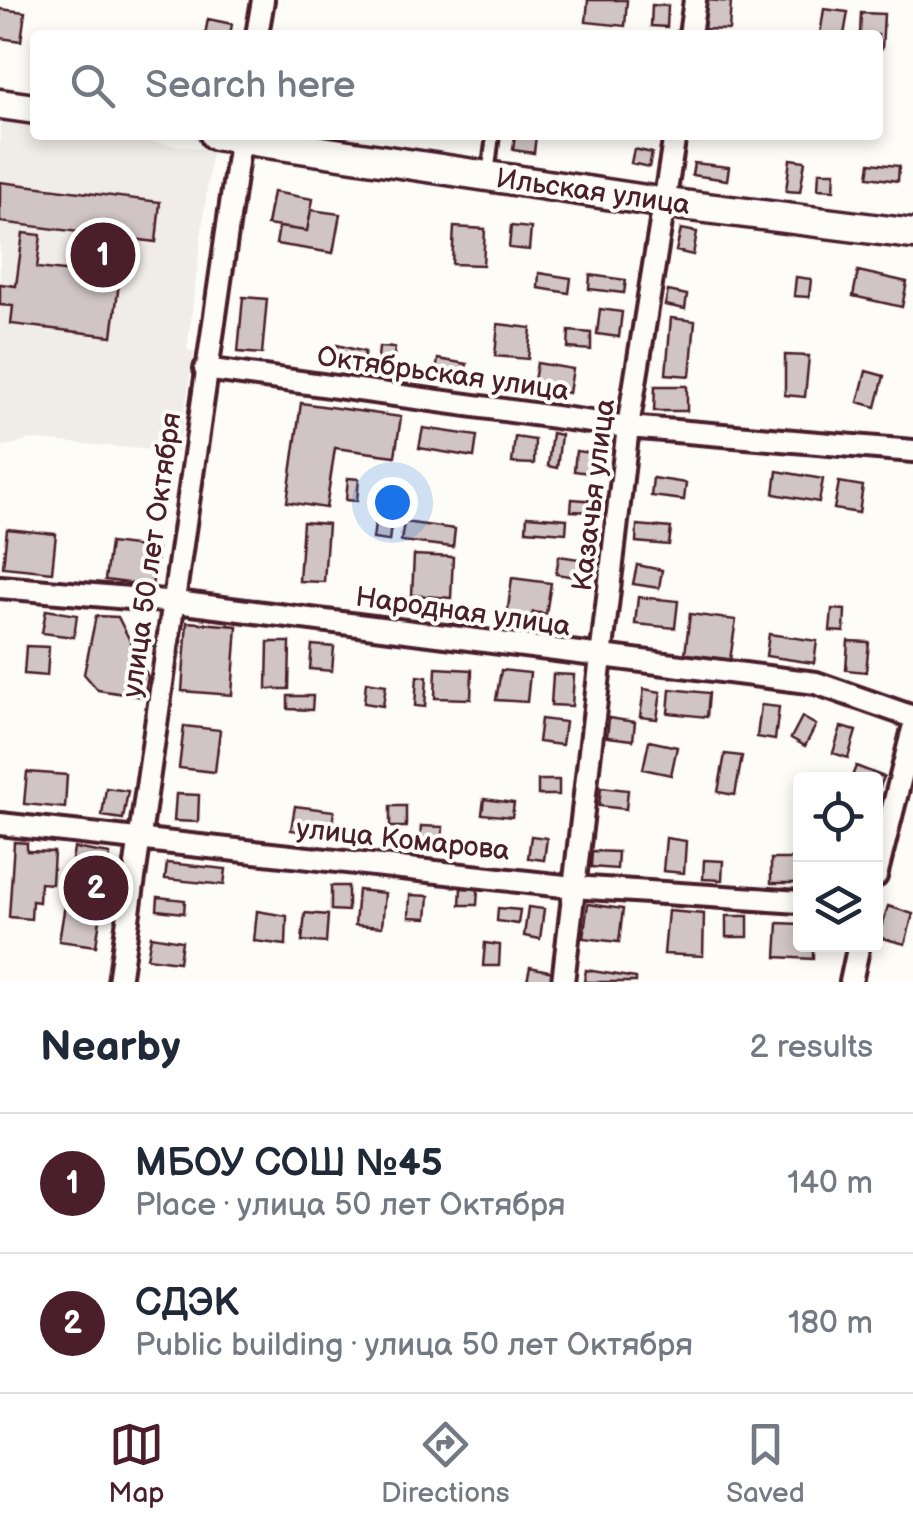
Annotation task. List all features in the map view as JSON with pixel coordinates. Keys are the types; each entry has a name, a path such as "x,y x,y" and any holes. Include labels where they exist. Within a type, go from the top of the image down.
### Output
{"street":[{"path":"258,30 263,0"},
{"path":"691,30 694,0"},
{"path":"0,104 30,109"},
{"name":"улица 50 лет Октября","path":"119,982 176,602 232,140"},
{"name":"Ильская улица","path":"258,140 666,204 913,234"},
{"name":"Казачья улица","path":"563,982 628,427 675,140"},
{"name":"Октябрьская улица","path":"206,369 628,427 913,451"},
{"name":"Народная улица","path":"0,586 176,602 816,683 913,717"},
{"path":"880,862 913,729"},
{"name":"улица Комарова","path":"0,824 573,887 793,902"},
{"path":"851,982 857,952"}],"lane":[{"path":"487,176 492,140"}],"shaded area":[{"path":"0,122 30,126 30,140 136,140 212,150 187,350 194,352 178,452 26,439 0,447"}],"building":[{"path":"588,0 627,0 625,26 586,22"},
{"path":"707,0 731,2 729,30 704,29"},
{"path":"652,5 668,6 667,27 651,26"},
{"path":"0,9 25,12 21,41 0,38"},
{"path":"824,9 848,12 845,30 821,30"},
{"path":"861,13 884,14 883,32 860,30"},
{"path":"208,19 232,24 231,30 206,30"},
{"path":"514,140 535,140 534,153 513,150"},
{"path":"634,149 652,153 649,167 631,163"},
{"path":"790,159 805,161 800,192 786,191"},
{"path":"694,163 729,167 727,180 692,175"},
{"path":"870,163 899,166 898,181 868,177"},
{"path":"819,172 835,172 834,190 818,189"},
{"path":"0,182 160,202 156,242 125,238 112,336 11,324 13,306 0,305 0,284 16,286 23,233 41,235 37,268 82,273 87,233 0,222"},
{"path":"273,192 313,199 307,231 267,225"},
{"path":"311,210 340,214 333,253 276,244 279,227 307,231"},
{"path":"511,226 531,228 529,250 509,248"},
{"path":"454,227 485,229 483,265 452,264"},
{"path":"681,229 697,232 693,255 676,251"},
{"path":"858,271 907,282 902,307 853,296"},
{"path":"539,273 571,278 569,293 538,288"},
{"path":"590,275 626,280 624,293 589,289"},
{"path":"796,277 811,279 809,297 794,296"},
{"path":"668,291 687,295 685,309 665,305"},
{"path":"243,297 267,299 262,354 238,352"},
{"path":"600,309 622,312 619,337 597,334"},
{"path":"671,318 695,321 690,376 666,374"},
{"path":"498,324 531,328 528,359 495,356"},
{"path":"569,331 591,333 591,350 568,348"},
{"path":"337,345 365,352 361,369 332,362"},
{"path":"379,347 395,348 392,371 377,369"},
{"path":"785,355 809,356 805,397 785,395"},
{"path":"438,359 467,364 463,384 435,379"},
{"path":"537,363 573,369 569,393 533,387"},
{"path":"866,371 884,376 876,407 858,402"},
{"path":"655,386 687,386 687,411 654,411"},
{"path":"301,403 401,417 395,456 335,448 326,508 287,502"},
{"path":"423,428 477,436 474,457 419,448"},
{"path":"552,433 561,435 557,468 548,466"},
{"path":"515,437 535,440 534,464 512,463"},
{"path":"576,451 600,454 597,474 574,471"},
{"path":"777,471 823,479 819,502 774,494"},
{"path":"348,478 359,479 357,501 346,500"},
{"path":"653,478 686,483 684,500 651,496"},
{"path":"839,482 863,486 859,513 834,509"},
{"path":"380,484 396,486 389,541 373,539"},
{"path":"572,499 596,501 595,512 571,511"},
{"path":"527,516 567,519 566,533 526,530"},
{"path":"303,522 328,524 324,582 299,581"},
{"path":"404,522 455,529 453,547 401,541"},
{"path":"637,525 671,528 669,545 636,542"},
{"path":"7,529 56,534 52,572 3,567"},
{"path":"110,543 158,549 152,586 105,580"},
{"path":"414,555 453,557 451,598 412,595"},
{"path":"559,556 592,561 590,579 556,574"},
{"path":"637,565 662,570 659,588 633,584"},
{"path":"512,578 551,583 546,614 533,612 531,619 507,616"},
{"path":"638,597 678,601 675,628 635,624"},
{"path":"453,606 471,608 469,628 451,626"},
{"path":"832,609 845,610 844,632 830,631"},
{"path":"46,610 77,615 74,637 42,633"},
{"path":"690,614 736,620 730,660 685,654"},
{"path":"96,616 118,617 148,677 144,697 98,690 84,674"},
{"path":"187,622 237,626 232,695 182,691"},
{"path":"769,634 817,641 814,663 766,656"},
{"path":"848,641 869,642 866,672 846,670"},
{"path":"268,642 290,642 289,689 267,689"},
{"path":"312,645 334,647 332,671 310,669"},
{"path":"26,646 49,647 47,676 24,674"},
{"path":"436,668 472,670 471,699 435,698"},
{"path":"501,670 530,673 527,702 496,700"},
{"path":"553,674 574,675 572,706 551,705"},
{"path":"417,676 427,677 425,707 415,706"},
{"path":"366,682 386,685 383,706 364,703"},
{"path":"644,689 661,692 657,719 640,717"},
{"path":"670,689 709,693 707,717 668,713"},
{"path":"288,696 313,696 312,710 288,709"},
{"path":"761,705 779,707 775,740 757,737"},
{"path":"802,717 816,725 805,746 791,738"},
{"path":"609,718 635,722 633,740 607,737"},
{"path":"541,719 565,722 562,745 538,742"},
{"path":"184,726 220,730 215,772 179,768"},
{"path":"841,727 856,731 848,758 833,753"},
{"path":"649,741 677,747 671,775 643,769"},
{"path":"725,754 742,756 735,795 718,792"},
{"path":"27,772 67,775 65,808 24,804"},
{"path":"538,780 559,780 559,795 538,795"},
{"path":"601,787 628,790 626,809 599,806"},
{"path":"106,788 128,791 123,819 102,816"},
{"path":"176,794 199,795 198,822 174,821"},
{"path":"484,799 514,803 512,817 482,814"},
{"path":"295,806 334,811 331,835 291,830"},
{"path":"390,806 406,806 406,827 390,827"},
{"path":"421,826 443,827 442,841 420,840"},
{"path":"531,836 547,838 544,860 528,858"},
{"path":"666,838 686,841 684,873 663,871"},
{"path":"14,842 27,843 27,851 54,852 52,884 40,883 39,902 32,901 31,919 9,917"},
{"path":"74,848 110,854 102,905 66,899"},
{"path":"592,851 618,852 617,869 591,867"},
{"path":"771,859 793,859 793,883 771,883"},
{"path":"704,860 723,861 722,880 703,879"},
{"path":"167,863 226,869 224,885 165,879"},
{"path":"331,886 348,886 348,911 331,910"},
{"path":"461,888 478,889 477,905 460,905"},
{"path":"358,890 385,893 382,927 355,925"},
{"path":"410,895 429,896 427,918 409,917"},
{"path":"158,897 185,900 184,913 157,910"},
{"path":"66,899 102,905 96,946 59,941"},
{"path":"588,904 623,909 619,942 583,938"},
{"path":"888,906 913,914 905,944 883,938"},
{"path":"528,907 544,909 540,939 524,936"},
{"path":"498,908 520,910 518,924 497,921"},
{"path":"257,911 287,916 286,945 254,941"},
{"path":"668,911 704,914 703,956 664,954"},
{"path":"305,913 328,915 326,943 302,941"},
{"path":"726,916 748,916 748,937 726,937"},
{"path":"778,923 793,924 793,952 813,952 813,959 776,957"},
{"path":"151,936 182,941 179,962 147,958"},
{"path":"485,943 500,945 499,966 483,966"},
{"path":"530,967 553,972 551,982 527,981"},
{"path":"586,970 636,978 636,982 584,982"}],"place":[{"name":"МБОУ СОШ №45","path":"103,255"},
{"name":"СДЭК","path":"96,888"}]}
